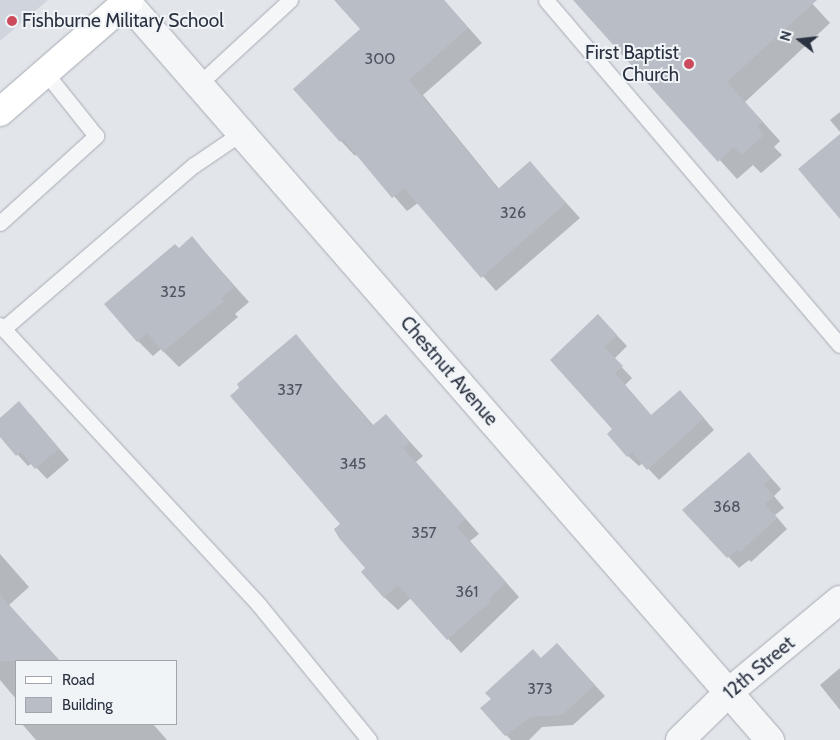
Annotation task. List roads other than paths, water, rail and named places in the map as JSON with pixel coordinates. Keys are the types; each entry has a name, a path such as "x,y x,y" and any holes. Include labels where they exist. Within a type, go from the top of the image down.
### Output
{"street":[{"name":"Chestnut Avenue","path":"128,1 770,740"},
{"path":"0,112 128,1"},
{"name":"12th Street","path":"680,740 729,692 840,600"}],"lane":[{"path":"199,84 290,0"},
{"path":"546,0 840,345"},
{"path":"0,224 96,136 45,72"},
{"path":"241,133 194,165 2,327 259,605 370,740"}],"place":[{"name":"Fishburne Military School","path":"12,21"},
{"name":"First Baptist Church","path":"689,64"}]}
